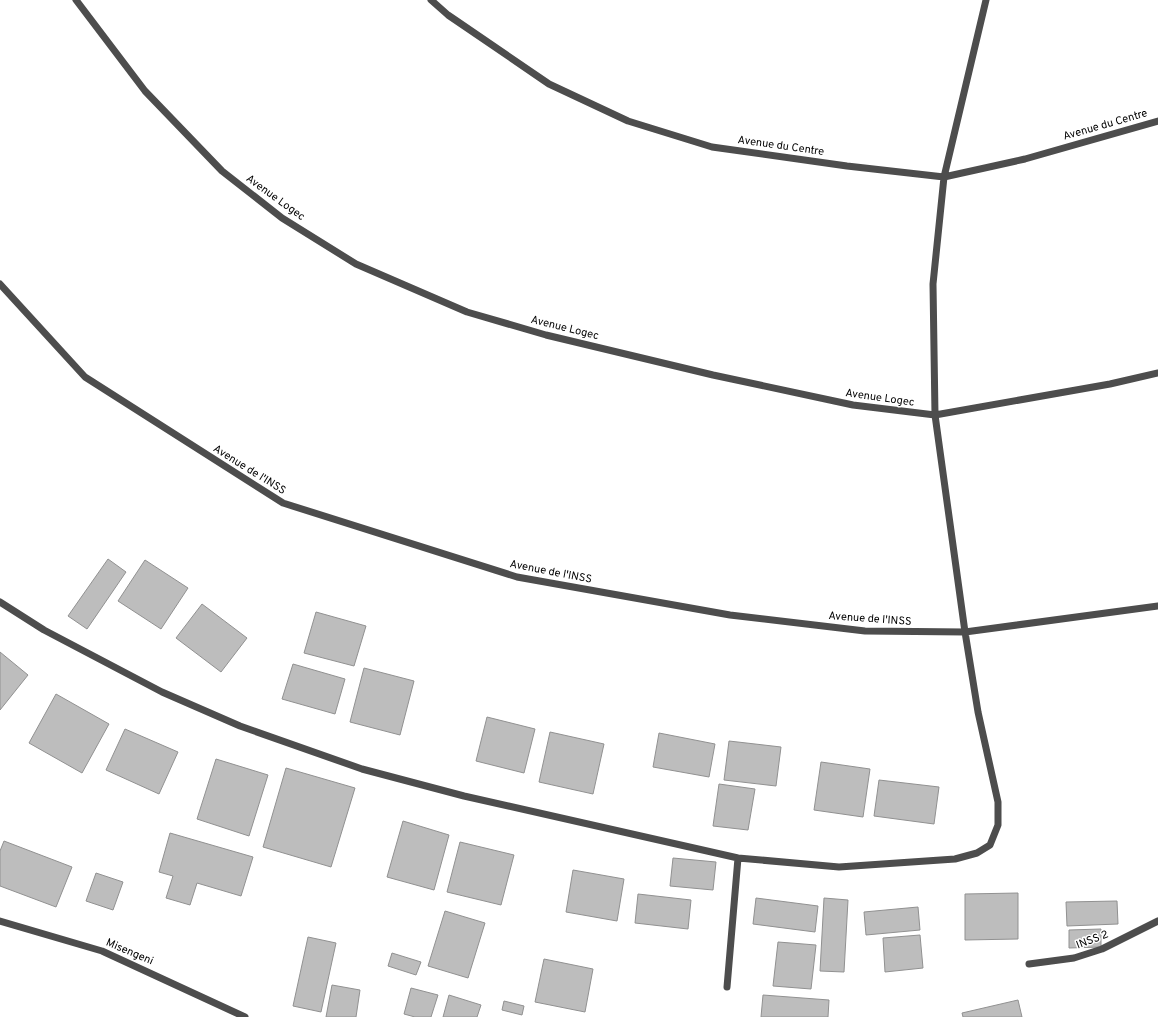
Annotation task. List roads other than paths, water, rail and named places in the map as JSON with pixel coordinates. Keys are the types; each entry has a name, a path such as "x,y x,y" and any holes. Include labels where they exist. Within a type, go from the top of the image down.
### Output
{"street":[{"name":"Avenue Logec","path":"76,0 145,91 222,171 282,218 356,264 467,312 546,335 713,375 846,403 935,415 1110,384 1158,373"},
{"name":"Avenue du Centre","path":"431,0 448,15 549,84 628,121 712,147 847,166 944,177 1025,159 1158,121"},
{"path":"0,602 44,630 162,692 240,726 362,769 464,796 738,858 839,867 955,859 977,853 990,845 998,825 998,802 978,712 965,632 935,415 933,284 944,177 986,0"},
{"name":"Avenue de l'INSS","path":"0,284 85,377 283,503 517,577 730,615 865,631 965,632 1158,606"},
{"path":"727,987 738,858"},
{"name":"Misengeni","path":"0,921 102,951 245,1017"},
{"name":"INSS 2","path":"1029,964 1074,958 1102,949 1158,921"}]}
